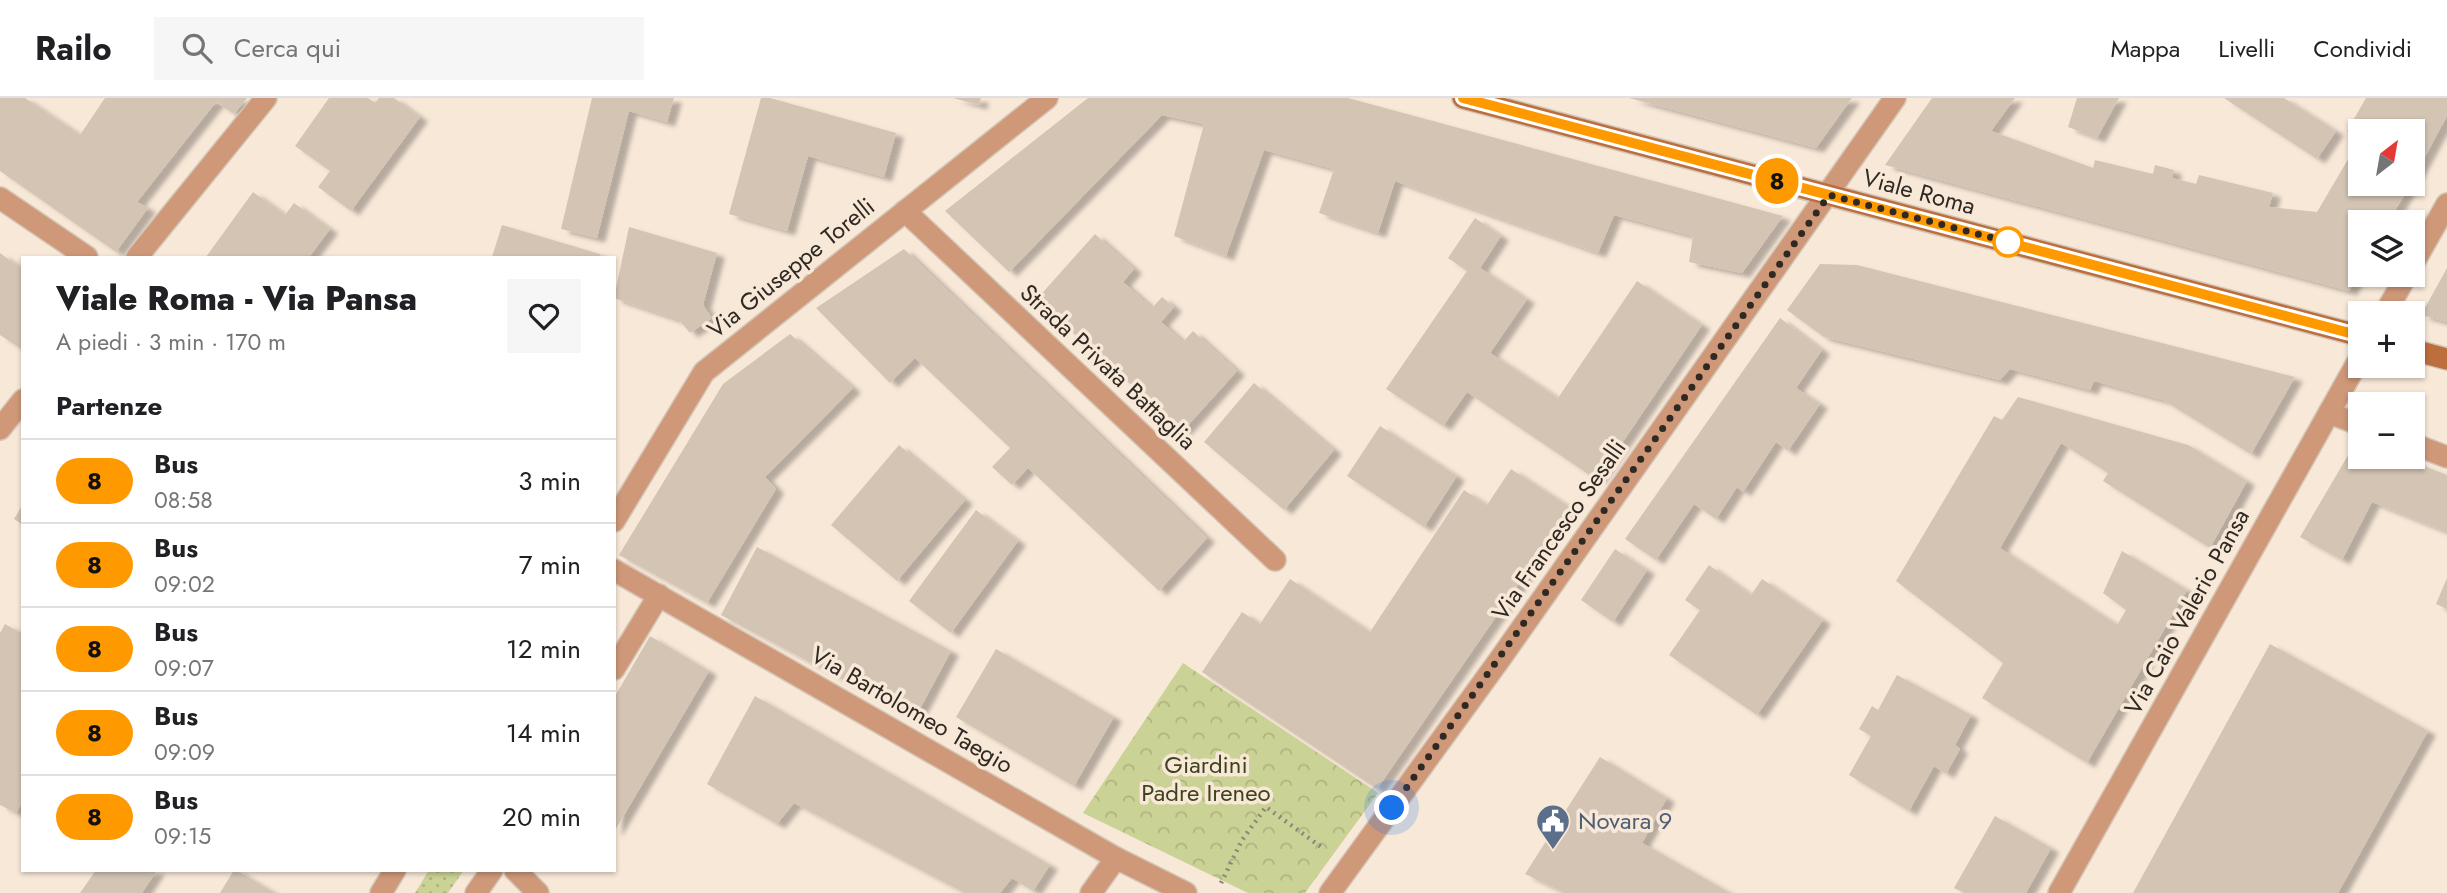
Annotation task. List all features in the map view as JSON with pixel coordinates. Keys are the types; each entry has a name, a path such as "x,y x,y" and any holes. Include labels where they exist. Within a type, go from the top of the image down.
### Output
{"street":[{"path":"137,256 266,98"},
{"name":"Via Giuseppe Torelli","path":"616,518 704,372 1047,98"},
{"name":"Viale Roma","path":"1463,98 2348,333"},
{"name":"Via Francesco Sesalli","path":"1330,893 1500,659 1895,98"},
{"path":"0,198 86,256"},
{"path":"2425,243 2447,204"},
{"name":"Strada Privata Battaglia","path":"905,211 1275,561"},
{"path":"2425,353 2447,359"},
{"name":"Via Caio Valerio Pansa","path":"2059,893 2349,378"},
{"path":"0,429 21,403"},
{"path":"2329,413 2348,420"},
{"path":"2425,449 2447,457"},
{"name":"Via Bartolomeo Taegio","path":"616,571 1116,858 1186,893"},
{"path":"616,666 659,595"},
{"path":"1091,893 1116,858"},
{"path":"381,893 394,872"},
{"path":"476,893 491,872"},
{"path":"518,872 538,893"}],"path":[{"path":"1221,883 1242,840 1266,807 1325,850"}],"green space":[{"name":"Giardini Padre Ireneo","path":"1183,663 1378,793 1305,893 1248,893 1083,813"},
{"path":"428,872 463,872 448,893 415,893"}],"building":[{"path":"0,98 25,98 80,135 105,98 247,98 234,114 216,102 137,202 148,208 116,252 0,171"},
{"path":"329,98 368,98 375,103 379,98 394,98 420,117 351,211 318,187 330,171 295,146"},
{"path":"592,98 674,98 667,122 629,111 597,238 561,229"},
{"path":"761,98 770,98 896,133 884,177 808,156 787,231 729,214"},
{"path":"953,98 981,98 979,105"},
{"path":"1088,98 1348,98 1783,216 1742,273 1689,262 1693,236 1614,215 1598,253 1395,181 1378,233 1319,213 1334,169 1264,150 1226,256 1174,236 1204,124 1162,115 1009,272 945,211"},
{"path":"1629,98 1852,98 1816,148"},
{"path":"1932,98 2015,98 1991,131 2093,168 2095,160 2153,174 2155,165 2174,170 2172,178 2196,184 2199,175 2273,193 2269,207 2317,212 2348,159 2348,196 2404,196 2395,210 2348,210 2348,287 2351,287 2349,291 1885,165"},
{"path":"2077,98 2119,98 2097,138 2068,127"},
{"path":"2224,98 2284,98 2336,131 2317,159"},
{"path":"2366,98 2447,98 2447,116 2426,155 2426,119 2354,119"},
{"path":"253,192 285,215 294,203 330,229 310,256 207,256"},
{"path":"1475,218 1501,236 1480,268 1527,299 1490,353 1558,398 1637,281 1702,325 1597,480 1467,392 1443,426 1386,389 1467,271 1448,258"},
{"path":"502,225 600,254 600,256 492,256"},
{"path":"629,227 717,253 703,305 712,318 690,333 679,320 616,299"},
{"path":"1095,234 1134,269 1123,282 1152,308 1162,297 1174,307 1161,322 1183,342 1193,331 1237,371 1183,431 1036,300"},
{"path":"904,249 1207,538 1159,591 1028,468 1012,485 992,467 1010,448 915,358 890,383 816,308"},
{"path":"0,253 21,269 21,349 0,335"},
{"path":"1820,264 1857,265 2295,377 2251,454 2163,400 2094,381 2090,390 2010,369 2000,380 1824,337 1787,310"},
{"path":"2447,268 2447,322 2425,316 2425,308"},
{"path":"1780,318 1822,350 1796,388 1820,404 1788,451 1776,442 1743,492 1737,487 1716,519 1694,504 1656,560 1625,539"},
{"path":"790,334 853,388 765,477 776,489 707,603 619,555 723,384"},
{"path":"1254,383 1334,450 1284,510 1204,442"},
{"path":"2018,397 2188,445 2247,481 2210,548 2103,481 2108,473 2061,443 2000,548 2117,625 2126,610 2103,593 2122,551 2187,590 2087,763 1982,698 2003,663 1896,581 1994,416 2002,420"},
{"path":"1380,426 1457,476 1424,527 1347,476"},
{"path":"899,445 965,500 897,581 831,525"},
{"path":"2348,455 2348,469 2425,469 2425,467 2447,475 2447,532 2372,502 2342,560 2300,537"},
{"path":"1511,469 1571,508 1377,789 1202,672 1242,612 1260,624 1290,579 1370,632 1464,490 1487,505"},
{"path":"21,507 21,524 14,519"},
{"path":"976,510 1018,541 951,633 909,601"},
{"path":"757,547 951,651 915,718 721,615"},
{"path":"1615,549 1647,570 1613,622 1581,600"},
{"path":"1709,565 1751,595 1762,579 1823,620 1757,715 1669,655 1700,610 1685,600"},
{"path":"2447,578 2447,609 2436,604"},
{"path":"5,624 21,633 21,804 16,813 0,805 0,633"},
{"path":"650,636 709,671 616,829 616,695"},
{"path":"2270,644 2428,731 2338,893 2133,893"},
{"path":"996,649 1114,717 1074,786 956,717"},
{"path":"1897,675 1971,715 1955,745 1960,749 1946,774 1934,766 1909,811 1849,775 1871,736 1859,729 1872,706 1878,710"},
{"path":"755,696 1050,865 1033,891 1012,878 1000,893 965,893 794,803 777,824 707,784"},
{"path":"1600,757 1667,798 1642,843 1730,893 1565,893 1525,874"},
{"path":"1995,816 2051,848 2026,893 1964,893 1954,888"},
{"path":"95,872 156,872 142,893 80,893"},
{"path":"233,872 239,872 275,893 220,893"}],"bus line":[{"name":"8","path":"1463,98 2348,333"}],"place":[{"name":"Novara 9","path":"1553,851"}],"route":[{"path":"1392,808 1829,195 2016,244 2008,242"}]}
